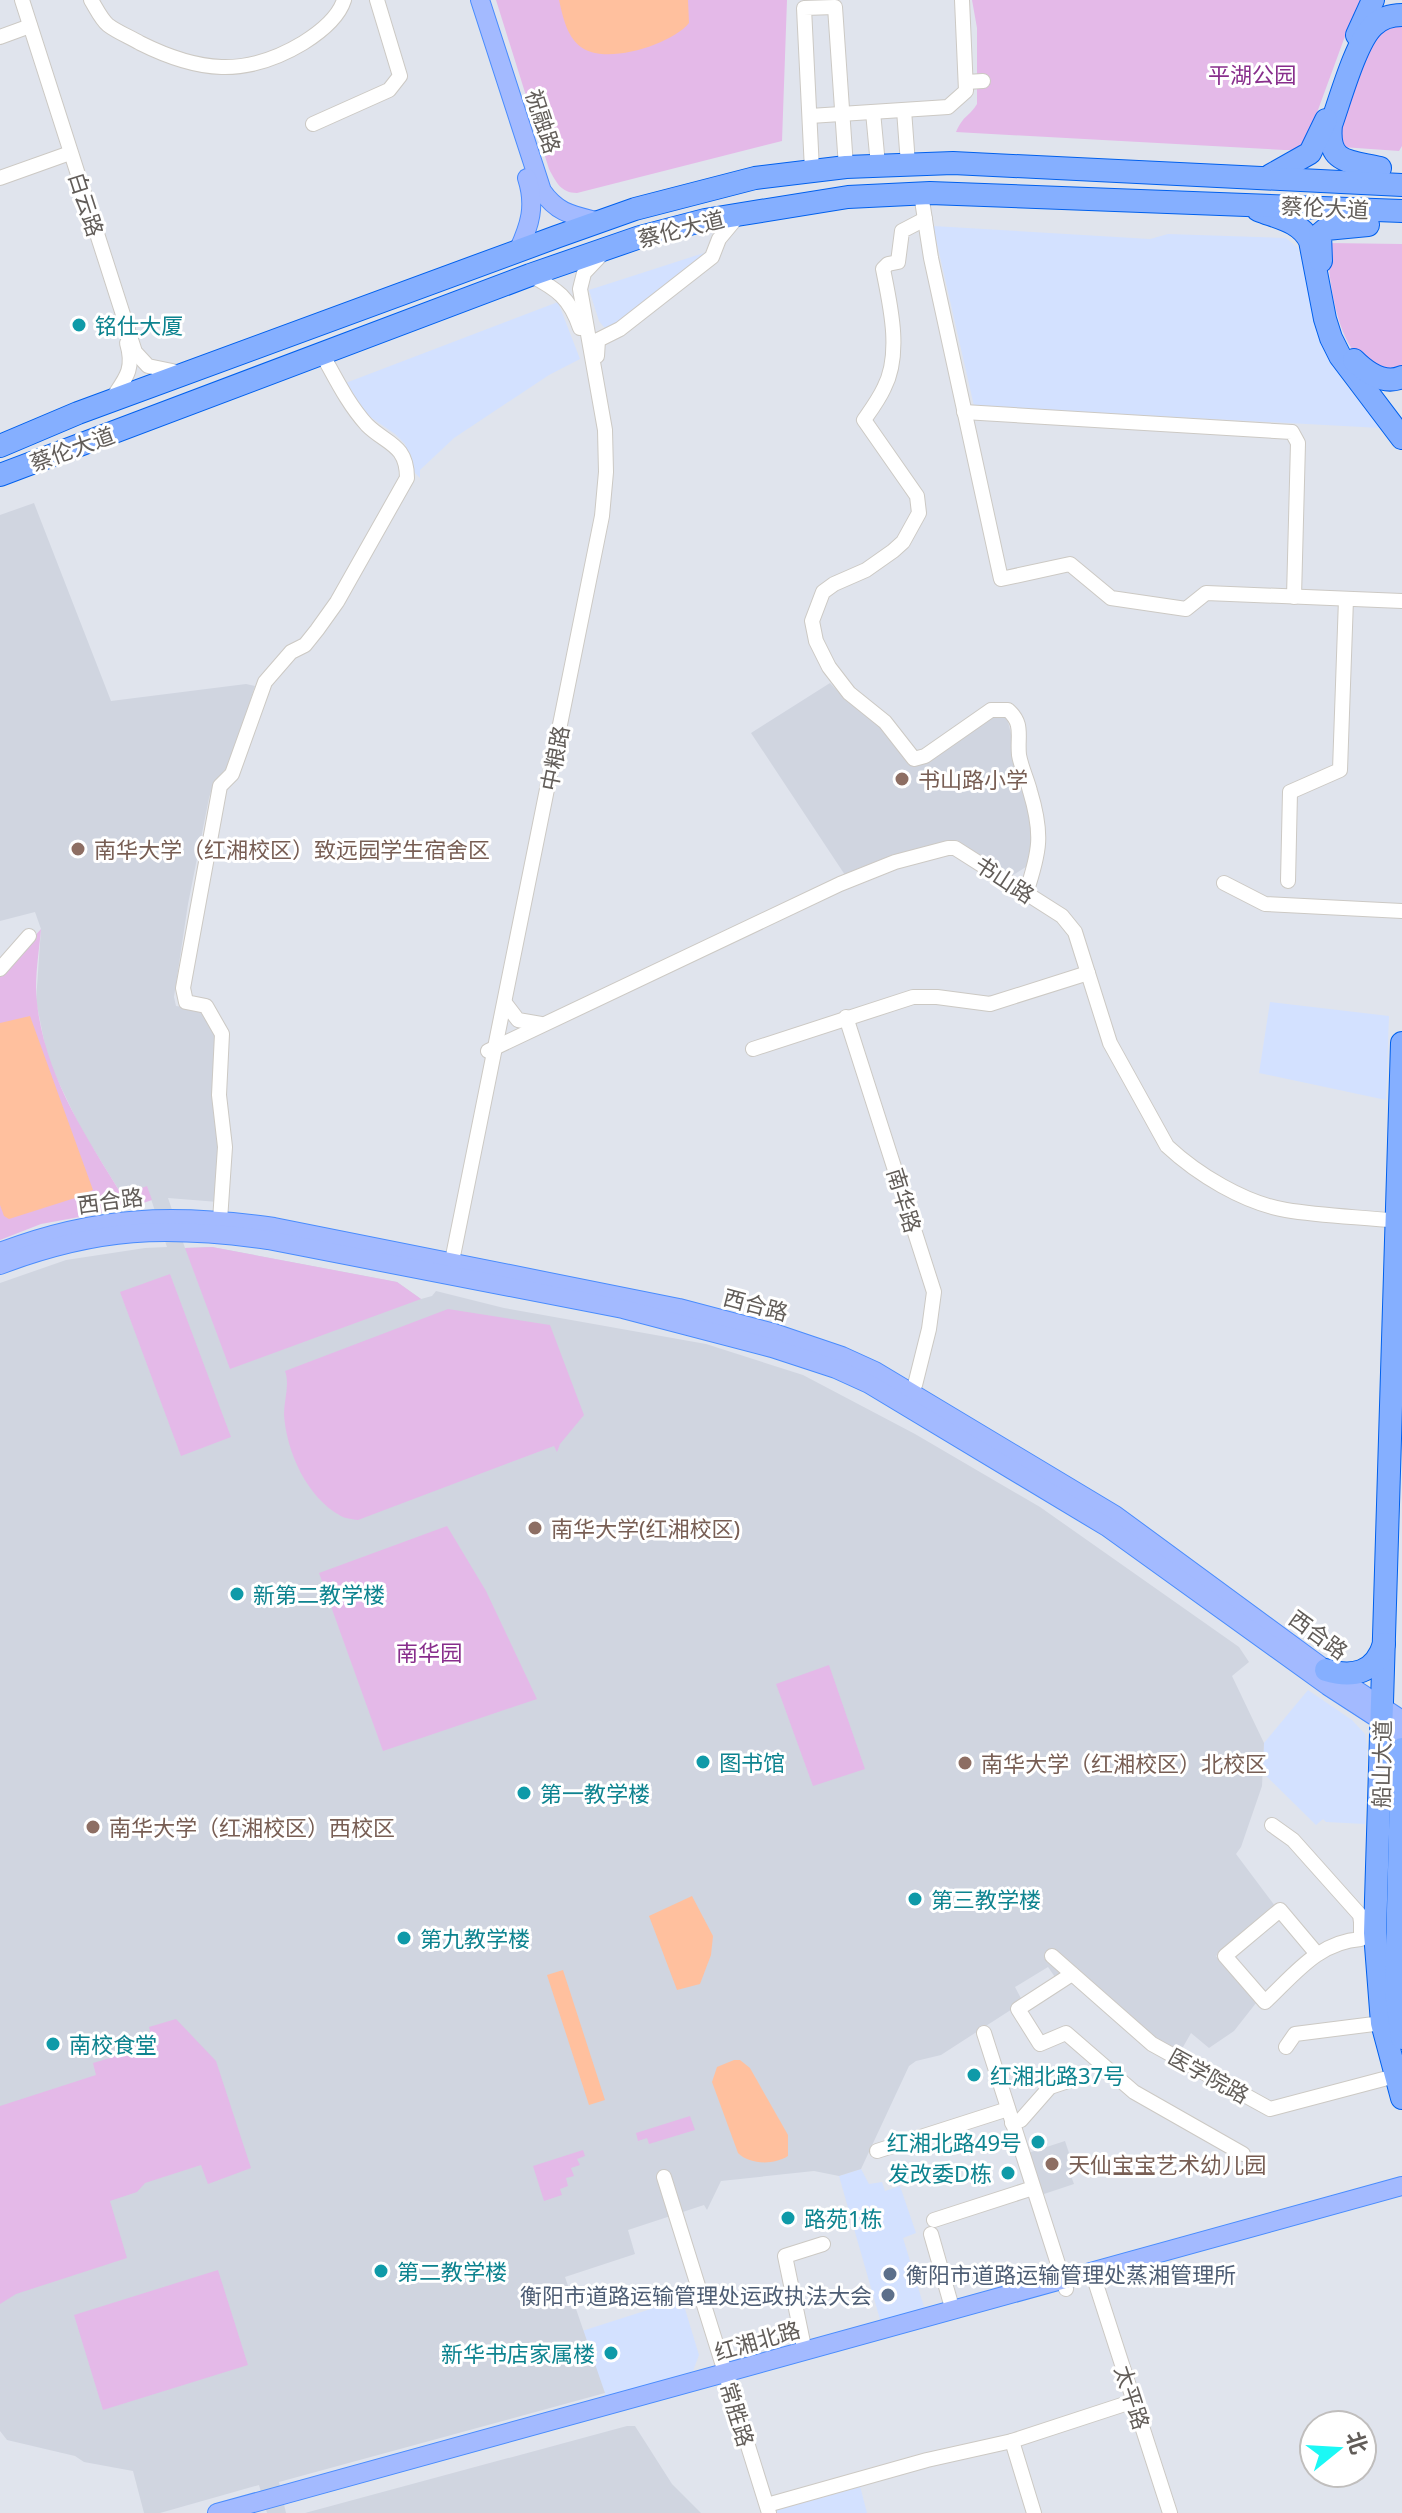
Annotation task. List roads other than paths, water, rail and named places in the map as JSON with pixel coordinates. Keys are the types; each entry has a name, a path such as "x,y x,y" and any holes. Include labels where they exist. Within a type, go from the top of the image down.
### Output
{"highway":[{"path":"1271,175 1297,163 1310,153 1319,139 1373,0"},
{"path":"1391,168 1338,158 1332,150 1331,125 1363,38 1384,18 1402,15"},
{"name":"蔡伦大道","path":"0,446 110,401 635,209 755,178 846,167 953,163 1402,185"},
{"name":"蔡伦大道","path":"1237,177 1391,168"},
{"name":"蔡伦大道","path":"0,475 530,275 675,227 740,214 848,197 921,194 1402,211"},
{"path":"1202,202 1368,225 1402,226"},
{"path":"1257,210 1297,225 1305,232 1310,241 1331,338 1340,356 1402,438"},
{"path":"1368,225 1326,229 1320,234 1321,264 1331,315 1346,348 1363,369 1385,379 1402,377"},
{"path":"0,435 78,413"},
{"path":"0,485 53,455"},
{"name":"船山大道","path":"1399,2087 1382,2023 1368,1922 1381,1774 1392,1721 1385,1643 1402,1043"},
{"path":"1327,1678 1361,1672 1375,1662 1385,1643"},
{"name":"船山大道","path":"1402,1749 1396,1992 1402,2038"}],"main road":[{"name":"祝融路","path":"470,0 533,194 533,213 518,251"},
{"name":"祝融路","path":"480,0 542,191 552,206 600,222"},
{"name":"西合路","path":"0,1252 32,1239 112,1221 186,1217 274,1227 448,1268"},
{"name":"西合路","path":"0,1265 78,1241 153,1230 186,1230 448,1268 679,1308 774,1333 875,1371 1115,1515 1327,1678 1392,1721"},
{"path":"1327,1678 1370,1723 1376,1738 1381,1774"},
{"name":"红湘北路","path":"247,2513 1065,2284 1402,2186"},
{"name":"红湘北路","path":"217,2513 723,2379 805,2352 953,2311 1065,2284 1095,2281 1402,2195"}],"street":[{"name":"白云路","path":"20,0 130,353 130,372 110,401"},
{"path":"91,0 106,24 174,59 206,67 240,66 266,61 288,52 318,34 342,8 344,0"},
{"path":"313,124 389,90 400,76 377,0"},
{"path":"810,116 948,107 966,91 962,0"},
{"path":"812,170 804,8 835,7 846,167"},
{"path":"0,37 28,27"},
{"path":"966,82 983,81"},
{"path":"904,110 908,164"},
{"path":"873,112 878,165"},
{"name":"白云路","path":"68,154 135,352 148,366 186,373"},
{"path":"0,178 68,154"},
{"path":"921,194 1001,579 1070,564 1111,598 1186,609 1206,593 1402,601"},
{"path":"596,368 598,340 620,329 712,257 719,239 740,214"},
{"path":"925,219 902,231 898,262 888,264 883,269 893,320 891,365 886,386 864,420 917,496 919,513 903,542 893,551 866,570 823,592 812,621 816,641 829,667 849,693 885,722 914,759 925,756 991,710 1008,710 1016,717 1020,727 1019,759 1039,824 1039,857 1026,893"},
{"name":"中粮路","path":"492,1049 505,1003 602,516 606,472 605,430 580,289 584,273 607,248"},
{"name":"中粮路","path":"448,1268 596,517 601,473 600,431 591,370 573,308 563,296 530,275"},
{"path":"220,1220 225,1147 219,1095 222,1034 206,1006 186,1002 183,988 220,786 232,774 265,682 291,652 305,645 337,602 407,478 407,468 395,444 369,427 344,394 322,354"},
{"path":"964,412 1292,432 1298,443 1294,597"},
{"path":"1288,881 1290,792 1340,770 1346,599"},
{"name":"书山路","path":"492,1049 840,884 908,858 955,848 1069,923 1075,932 1110,1043 1167,1146 1176,1154 1251,1199 1283,1210 1397,1221"},
{"path":"1224,883 1265,904 1402,911"},
{"path":"0,969 29,936"},
{"path":"753,1049 913,997 990,1004 1088,973"},
{"path":"505,1003 518,1020 546,1024"},
{"name":"南华路","path":"846,1017 934,1292 929,1329 915,1385"},
{"path":"1272,1825 1293,1840 1368,1922 1361,1939 1342,1940 1317,1954 1265,2002 1225,1956 1280,1910 1317,1954"},
{"name":"医学院路","path":"1052,1956 1152,2044 1270,2109 1399,2087"},
{"path":"1072,1974 1018,2009 1040,2044 1066,2033 1134,2092 1243,2154"},
{"path":"1286,2047 1295,2034 1382,2023"},
{"path":"984,2033 1065,2284"},
{"path":"877,2151 1010,2116 1021,2120 1050,2087 1080,2077"},
{"name":"常胜路","path":"660,2179 765,2510"},
{"path":"953,2311 933,2227 1033,2188"},
{"path":"805,2352 785,2256 823,2244"},
{"name":"太平路","path":"1095,2281 1170,2513"},
{"path":"765,2510 927,2460 1012,2441 1134,2401"},
{"path":"1012,2441 1034,2513"}],"place":[{"name":"铭仕大厦","path":"79,325"},
{"name":"书山路小学","path":"902,779"},
{"name":"南华大学（红湘校区）致远园学生宿舍区","path":"78,849"},
{"name":"南华大学(红湘校区)","path":"535,1528"},
{"name":"新第二教学楼","path":"237,1594"},
{"name":"图书馆","path":"703,1762"},
{"name":"南华大学（红湘校区）北校区","path":"965,1763"},
{"name":"第一教学楼","path":"524,1793"},
{"name":"南华大学（红湘校区）西校区","path":"93,1827"},
{"name":"第三教学楼","path":"915,1899"},
{"name":"第九教学楼","path":"404,1938"},
{"name":"南校食堂","path":"53,2044"},
{"name":"红湘北路37号","path":"974,2075"},
{"name":"红湘北路49号","path":"1038,2142"},
{"name":"天仙宝宝艺术幼儿园","path":"1052,2164"},
{"name":"发改委D栋","path":"1008,2173"},
{"name":"路苑1栋","path":"788,2218"},
{"name":"第二教学楼","path":"381,2271"},
{"name":"衡阳市道路运输管理处蒸湘管理所","path":"890,2274"},
{"name":"衡阳市道路运输管理处运政执法大会","path":"888,2295"},
{"name":"新华书店家属楼","path":"611,2353"}],"park label":[{"name":"平湖公园","path":"1252,74"},
{"name":"南华园","path":"429,1652"}]}
